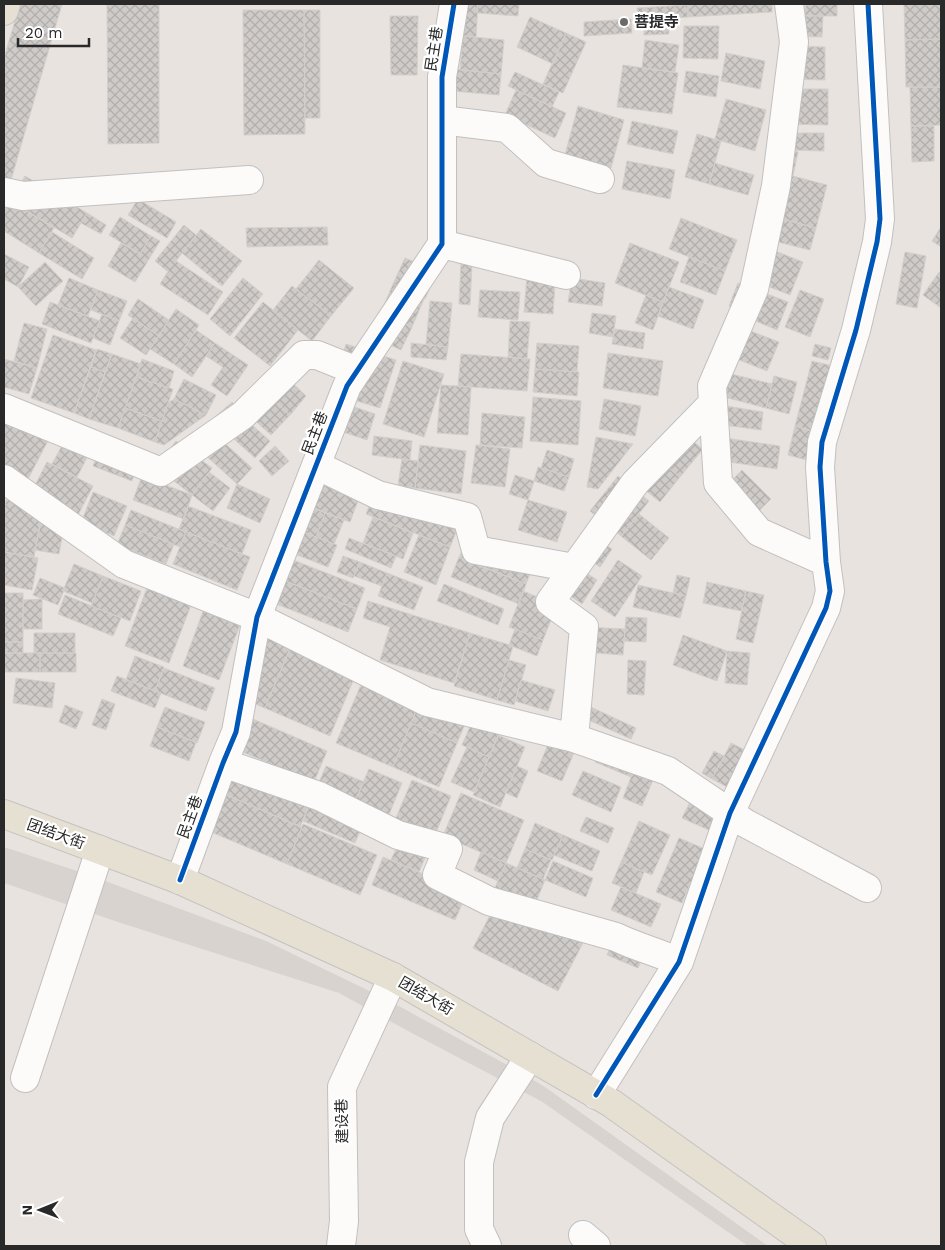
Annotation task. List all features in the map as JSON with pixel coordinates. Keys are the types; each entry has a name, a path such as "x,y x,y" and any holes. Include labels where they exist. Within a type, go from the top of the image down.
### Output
{"main road":[{"path":"4,11 6,4"},
{"name":"团结大街","path":"4,814 180,880 393,976 611,1103 812,1246"}],"street":[{"name":"民主巷","path":"180,880 222,763 236,732 257,617 347,386 442,244 442,77 454,4"},
{"path":"789,4 794,42 776,186 754,289 712,386 718,483 758,532 826,562"},
{"path":"596,1095 678,962 730,813 826,608 830,591 826,562 820,468 822,442 856,330 877,242 880,218 868,4"},
{"path":"442,120 507,128 546,163 600,179"},
{"path":"4,192 23,196 249,180"},
{"path":"442,244 566,274"},
{"path":"4,408 161,472 243,415 304,354 317,355 357,371"},
{"path":"574,738 584,627 550,602 635,483 713,403"},
{"path":"316,466 378,495 467,517 476,550 574,568"},
{"path":"5,483 124,564 257,617 427,702 574,738 668,772 745,823 867,888"},
{"path":"222,763 319,796 398,835 448,849 437,876 489,900 616,937 678,962"},
{"path":"25,1078 100,850"},
{"name":"建设巷","path":"341,1246 344,1221 342,1087 393,976"},
{"path":"487,1246 479,1229 479,1162 490,1118 530,1056"}],"shaded area":[{"path":"4,847 92,876 266,941 384,998 545,1087 768,1246 748,1246 541,1101 339,993 4,883"}],"building":[{"path":"20,4 62,4 11,180 4,178 4,58"},
{"path":"107,4 159,4 159,143 108,144"},
{"path":"446,4 478,4 476,37 444,34"},
{"path":"478,4 519,4 518,16 477,13"},
{"path":"688,4 772,4 772,12 688,17"},
{"path":"806,4 837,4 837,16 805,16"},
{"path":"904,4 941,4 941,39 905,40"},
{"path":"688,5 688,17 668,18 669,34 644,35 644,19 638,20 637,8"},
{"path":"243,10 304,10 305,134 244,135"},
{"path":"304,10 320,10 320,118 305,118"},
{"path":"786,15 823,16 822,37 786,36"},
{"path":"390,16 418,16 417,75 391,75"},
{"path":"530,17 566,33 553,64 517,47"},
{"path":"631,19 632,33 584,36 584,22"},
{"path":"684,26 719,26 718,59 683,58"},
{"path":"566,33 586,42 563,93 543,84"},
{"path":"463,36 504,40 501,74 460,70"},
{"path":"941,39 941,87 906,87 905,40"},
{"path":"645,40 679,45 675,72 642,68"},
{"path":"785,46 825,47 825,80 784,79"},
{"path":"726,53 765,61 760,89 721,81"},
{"path":"623,65 678,73 672,114 617,107"},
{"path":"453,69 501,74 499,95 452,91"},
{"path":"686,71 719,76 716,97 683,92"},
{"path":"515,72 559,92 552,107 508,86"},
{"path":"910,87 941,87 941,125 911,126"},
{"path":"785,89 828,89 828,125 785,124"},
{"path":"516,90 566,113 555,138 505,115"},
{"path":"726,99 766,110 755,151 715,139"},
{"path":"578,106 624,120 611,168 565,155"},
{"path":"632,121 678,131 673,154 627,144"},
{"path":"911,126 934,126 934,161 912,162"},
{"path":"791,133 824,133 824,151 791,150"},
{"path":"697,134 721,141 709,184 685,177"},
{"path":"791,150 798,152 793,176 785,174"},
{"path":"627,161 675,170 670,199 622,189"},
{"path":"715,163 754,175 748,195 709,184"},
{"path":"785,174 827,185 816,228 774,217"},
{"path":"25,176 87,213 72,238 10,201"},
{"path":"138,199 176,222 167,238 128,215"},
{"path":"10,201 54,228 39,253 4,231 4,211"},
{"path":"87,213 106,225 101,234 81,223"},
{"path":"768,215 816,228 810,250 762,238"},
{"path":"120,217 151,236 140,254 109,235"},
{"path":"681,218 737,240 725,271 669,249"},
{"path":"184,225 196,235 176,261 223,292 208,315 160,284 169,270 167,271 155,261"},
{"path":"327,227 328,245 247,247 246,228"},
{"path":"941,227 941,247 932,241"},
{"path":"201,229 242,261 222,286 182,253"},
{"path":"52,232 94,258 82,279 39,253"},
{"path":"151,236 160,241 135,282 108,266 121,243 140,254"},
{"path":"630,243 679,262 663,302 615,283"},
{"path":"765,247 803,262 790,295 752,280"},
{"path":"905,252 926,256 917,308 896,304"},
{"path":"4,254 29,267 18,287 4,279"},
{"path":"689,257 725,271 716,295 680,282"},
{"path":"405,258 437,272 425,299 393,284"},
{"path":"319,260 354,288 331,316 296,289"},
{"path":"45,262 63,281 36,306 18,287"},
{"path":"461,263 472,264 470,305 459,304"},
{"path":"528,263 556,265 553,314 524,312"},
{"path":"939,272 941,273 941,308 923,295"},
{"path":"69,278 98,290 88,316 58,305"},
{"path":"243,278 263,294 230,336 210,319"},
{"path":"572,278 605,283 602,306 568,302"},
{"path":"738,283 754,289 745,313 729,306"},
{"path":"393,284 424,299 412,327 381,312"},
{"path":"292,286 331,316 312,341 273,310"},
{"path":"669,287 704,300 693,329 658,316"},
{"path":"754,289 788,302 777,330 744,316"},
{"path":"98,290 127,301 119,321 91,310"},
{"path":"480,290 520,292 518,320 478,317"},
{"path":"800,290 824,299 810,337 785,327"},
{"path":"646,295 663,302 653,330 635,323"},
{"path":"138,299 169,320 159,336 128,315"},
{"path":"430,301 452,303 448,347 426,344"},
{"path":"50,302 100,321 91,343 42,324"},
{"path":"263,302 298,330 270,366 234,338"},
{"path":"176,309 199,325 174,364 150,349"},
{"path":"379,312 412,327 401,350 369,335"},
{"path":"592,313 616,316 613,337 589,333"},
{"path":"102,314 119,321 110,345 93,338"},
{"path":"133,318 159,336 146,355 120,338"},
{"path":"510,321 530,322 527,359 508,357"},
{"path":"24,323 47,329 37,368 14,361"},
{"path":"740,327 779,342 767,371 729,356"},
{"path":"615,329 645,333 643,349 612,344"},
{"path":"196,330 215,343 192,377 174,364"},
{"path":"53,335 96,350 74,413 31,398"},
{"path":"215,343 248,365 227,396 211,385 223,367 206,356"},
{"path":"411,343 448,347 446,360 411,357"},
{"path":"537,343 579,346 577,372 535,369"},
{"path":"346,344 396,360 380,408 331,393"},
{"path":"815,344 831,348 828,360 812,356"},
{"path":"97,349 112,354 105,372 91,367"},
{"path":"608,353 663,361 658,396 603,388"},
{"path":"112,354 141,364 118,428 89,419"},
{"path":"461,354 530,359 527,391 458,386"},
{"path":"4,359 37,368 29,394 4,387"},
{"path":"142,359 174,371 169,388 136,377"},
{"path":"403,361 444,374 424,437 383,424"},
{"path":"812,361 833,366 816,432 795,426"},
{"path":"91,367 105,372 89,419 74,413"},
{"path":"535,369 579,372 577,396 533,392"},
{"path":"723,372 772,384 766,408 717,395"},
{"path":"285,376 306,396 290,415 268,395"},
{"path":"774,376 797,382 789,414 766,408"},
{"path":"136,377 173,389 162,421 125,408"},
{"path":"184,379 216,395 206,415 174,399"},
{"path":"441,385 471,387 468,435 437,433"},
{"path":"258,386 290,415 271,435 239,406"},
{"path":"533,397 581,401 578,445 530,441"},
{"path":"174,399 206,415 164,445 155,442 168,403"},
{"path":"604,399 641,406 635,436 599,429"},
{"path":"334,400 375,414 367,440 325,426"},
{"path":"232,402 242,416 270,441 255,458 225,431 218,437 252,468 237,484 202,452 191,439"},
{"path":"726,406 763,412 761,430 724,425"},
{"path":"125,408 162,421 155,442 118,428"},
{"path":"11,409 53,431 28,479 4,467 4,424"},
{"path":"482,413 525,417 522,448 480,445"},
{"path":"795,426 817,433 810,461 788,455"},
{"path":"69,433 93,446 77,477 52,464"},
{"path":"682,433 703,449 680,477 660,461"},
{"path":"374,436 412,441 410,460 372,455"},
{"path":"596,437 633,444 598,489 587,487"},
{"path":"725,438 780,446 777,469 722,461"},
{"path":"103,440 141,454 132,481 93,466"},
{"path":"176,441 212,468 192,495 156,467"},
{"path":"420,445 466,451 461,494 415,488"},
{"path":"476,445 510,449 505,487 471,483"},
{"path":"275,446 289,461 272,476 259,461"},
{"path":"547,450 574,459 569,477 541,468"},
{"path":"304,458 365,482 350,522 289,498"},
{"path":"402,459 418,461 415,488 398,486"},
{"path":"660,461 680,477 660,502 628,476"},
{"path":"47,462 93,486 76,519 30,495"},
{"path":"538,467 569,477 564,491 534,481"},
{"path":"742,470 771,499 756,514 728,484"},
{"path":"209,472 230,488 213,511 192,495"},
{"path":"515,475 534,481 528,500 509,494"},
{"path":"142,476 192,495 184,519 133,500"},
{"path":"618,476 649,501 621,536 590,511"},
{"path":"237,484 270,499 260,523 227,508"},
{"path":"376,489 460,522 450,547 366,514"},
{"path":"93,492 127,506 114,536 81,523"},
{"path":"289,498 325,513 316,537 279,522"},
{"path":"6,500 43,506 34,557 4,552 4,511"},
{"path":"528,500 567,512 557,542 518,530"},
{"path":"188,506 251,530 242,554 179,529"},
{"path":"131,510 186,532 180,547 125,525"},
{"path":"325,513 344,520 334,544 316,537"},
{"path":"639,514 669,538 651,560 621,536"},
{"path":"42,517 65,521 59,554 35,550"},
{"path":"373,517 413,533 403,559 363,543"},
{"path":"125,525 174,544 166,564 117,545"},
{"path":"285,525 337,545 328,567 277,547"},
{"path":"586,531 612,549 600,567 574,550"},
{"path":"186,532 250,557 237,590 173,564"},
{"path":"419,535 450,547 436,585 404,572"},
{"path":"468,535 535,561 526,584 459,558"},
{"path":"349,538 396,556 391,568 345,549"},
{"path":"4,552 38,558 32,590 4,585"},
{"path":"280,555 365,588 357,609 272,576"},
{"path":"343,556 360,562 353,578 337,572"},
{"path":"459,557 526,584 519,604 451,577"},
{"path":"618,560 642,576 615,617 591,601"},
{"path":"568,561 597,580 582,604 553,584"},
{"path":"360,562 387,573 382,586 354,576"},
{"path":"74,564 103,576 92,603 63,591"},
{"path":"153,572 197,589 169,663 125,646"},
{"path":"387,573 423,587 414,610 378,596"},
{"path":"677,575 690,578 686,596 673,593"},
{"path":"103,576 141,591 130,621 91,606"},
{"path":"275,577 357,609 348,632 266,600"},
{"path":"40,578 65,588 58,605 33,595"},
{"path":"707,582 746,591 741,611 703,603"},
{"path":"444,584 504,609 498,625 437,601"},
{"path":"638,585 686,596 680,618 633,607"},
{"path":"523,591 557,605 543,640 509,627"},
{"path":"746,591 764,595 753,643 736,639"},
{"path":"4,593 23,593 23,642 4,642"},
{"path":"65,595 121,618 113,636 58,614"},
{"path":"209,595 246,609 219,680 183,666"},
{"path":"42,599 42,629 23,629 23,600"},
{"path":"368,601 470,633 454,683 380,660 390,627 363,618"},
{"path":"626,617 647,618 646,642 624,641"},
{"path":"584,627 625,629 623,655 583,652"},
{"path":"515,629 543,640 537,656 509,645"},
{"path":"272,631 294,640 265,708 243,699"},
{"path":"34,633 75,633 75,653 34,653"},
{"path":"470,633 513,646 497,700 454,686"},
{"path":"683,635 727,651 717,681 673,665"},
{"path":"293,641 358,669 330,736 265,708"},
{"path":"4,642 23,642 23,653 4,653"},
{"path":"727,651 750,653 747,685 725,683"},
{"path":"4,653 40,653 40,672 4,672"},
{"path":"40,653 76,653 76,672 40,672"},
{"path":"135,656 164,667 155,691 126,680"},
{"path":"509,660 526,665 514,705 497,700"},
{"path":"628,660 646,661 644,695 627,694"},
{"path":"164,668 215,688 206,711 155,691"},
{"path":"366,673 422,697 393,767 336,743"},
{"path":"117,676 161,693 155,708 111,691"},
{"path":"16,678 55,683 52,708 13,703"},
{"path":"521,680 555,690 548,711 515,701"},
{"path":"422,697 468,717 457,743 411,723"},
{"path":"102,699 115,704 106,730 92,725"},
{"path":"580,702 636,728 631,739 575,714"},
{"path":"65,705 83,712 76,729 59,722"},
{"path":"479,706 506,718 489,757 462,745"},
{"path":"165,707 205,722 197,743 157,727"},
{"path":"246,716 327,751 314,782 233,748"},
{"path":"411,723 457,743 439,787 393,767"},
{"path":"157,727 196,742 189,761 150,746"},
{"path":"554,730 579,741 562,781 537,771"},
{"path":"498,735 525,747 500,807 473,795"},
{"path":"731,743 749,752 729,788 712,779"},
{"path":"467,747 489,757 474,792 451,782"},
{"path":"714,751 724,756 712,779 702,773"},
{"path":"599,752 635,768 631,777 595,762"},
{"path":"234,758 314,793 300,827 220,792"},
{"path":"636,764 656,773 642,806 623,798"},
{"path":"326,766 364,782 354,803 317,787"},
{"path":"517,766 528,771 517,798 506,793"},
{"path":"369,769 402,783 388,817 354,803"},
{"path":"583,771 621,787 611,812 572,795"},
{"path":"412,780 451,796 432,842 393,825"},
{"path":"220,792 302,827 287,864 204,829"},
{"path":"695,792 723,804 711,831 682,818"},
{"path":"314,793 367,815 355,843 303,821"},
{"path":"461,793 524,820 506,863 443,836"},
{"path":"586,817 614,828 608,843 580,831"},
{"path":"639,821 670,835 652,875 621,862"},
{"path":"535,823 563,835 552,860 525,849"},
{"path":"303,824 377,855 360,895 287,864"},
{"path":"563,835 600,851 592,871 554,855"},
{"path":"402,836 429,848 419,872 391,860"},
{"path":"679,838 705,849 682,903 656,892"},
{"path":"525,849 551,860 543,879 517,868"},
{"path":"481,852 506,863 498,881 474,870"},
{"path":"383,857 442,882 473,879 455,920 372,885"},
{"path":"553,861 593,878 586,897 545,880"},
{"path":"621,862 644,872 636,893 612,883"},
{"path":"506,863 545,880 534,907 494,890"},
{"path":"621,887 661,904 651,927 611,910"},
{"path":"500,896 585,939 558,991 473,948"},
{"path":"612,944 643,957 638,968 607,955"}],"cycle path":[{"path":"180,880 236,732 257,617 347,386 442,244 442,77 454,4"},
{"path":"596,1095 679,962 730,813 826,608 830,591 826,562 820,467 822,442 856,330 877,242 880,219 868,4"}],"place":[{"name":"菩提寺","path":"624,22"}]}
